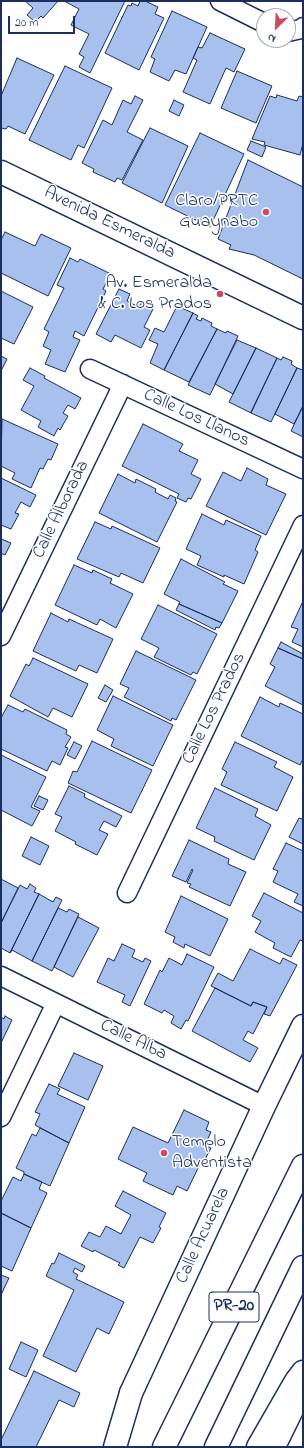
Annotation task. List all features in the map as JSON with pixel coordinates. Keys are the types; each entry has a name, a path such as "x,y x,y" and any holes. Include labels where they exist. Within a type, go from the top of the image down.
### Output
{"main road":[{"name":"Avenida Esmeralda","path":"1,172 303,318"},
{"name":"Calle Acuarela","path":"131,1393 264,1106 303,1026"},
{"name":"PR-20","path":"164,1447 303,1166"},
{"name":"PR-20","path":"216,1447 303,1267"},
{"path":"258,1447 296,1381 303,1372"},
{"path":"115,1447 131,1393"}],"street":[{"path":"220,1 256,18"},
{"name":"Calle Los Llanos","path":"90,369 303,468"},
{"name":"Calle Alborada","path":"1,636 123,384"},
{"name":"Calle Los Prados","path":"127,892 303,525"},
{"name":"Calle Alba","path":"1,976 264,1106"},
{"path":"1,1117 56,1003"},
{"path":"276,1447 303,1392"},
{"name":"Calle Acuarela","path":"104,1447 131,1393"}],"building":[{"path":"25,1 58,1 43,18 41,16 35,22 27,15 33,8"},
{"path":"125,1 90,73 79,67 84,57 79,54 89,34 71,25 79,9 66,2"},
{"path":"140,1 145,1 158,7 155,14 164,18 139,70 105,53 128,5 131,6 132,3 138,6"},
{"path":"172,11 207,27 186,74 175,70 169,81 150,72 155,59 151,57"},
{"path":"210,33 245,49 234,72 226,68 210,104 183,92 197,60 193,58 198,47 202,48"},
{"path":"17,58 54,75 25,134 8,126 6,129 1,128 1,96"},
{"path":"65,66 112,88 84,148 78,145 71,160 29,140"},
{"path":"237,71 272,86 256,123 221,108"},
{"path":"277,95 297,101 299,96 303,97 303,143 300,155 264,145 265,142 252,139 270,96 276,98"},
{"path":"135,96 143,100 127,132 143,140 122,180 117,178 115,182 93,172 94,169 82,163 103,120 112,125 123,100 131,104"},
{"path":"174,100 184,105 179,116 169,111"},
{"path":"150,128 188,146 162,203 122,183"},
{"path":"200,133 244,154 210,227 165,205"},
{"path":"251,141 266,147 262,157 247,150"},
{"name":"Claro/PRTC Guaynabo","path":"248,160 303,187 303,279 254,255 229,249 231,245 218,239"},
{"path":"5,232 35,246 41,234 71,248 48,296 1,273 1,240"},
{"path":"70,258 78,262 80,259 111,274 103,289 106,291 84,336 75,331 73,337 80,340 65,372 45,364 51,350 43,346 49,332 44,329 64,288 57,285"},
{"path":"119,289 130,294 127,301 139,307 141,303 153,309 144,327 150,330 141,348 115,335 111,342 96,334"},
{"path":"1,291 33,307 14,344 1,338"},
{"path":"177,306 193,313 164,370 150,363 158,344 149,340 155,328 164,332"},
{"path":"193,313 198,316 196,319 201,321 202,318 212,323 211,326 217,329 189,382 164,370"},
{"path":"217,329 226,333 227,331 238,336 210,395 188,385"},
{"path":"237,340 256,348 233,394 215,384"},
{"path":"256,348 277,358 251,413 229,402"},
{"path":"1,356 7,359 1,371"},
{"path":"283,357 292,361 291,364 297,368 271,422 251,412 277,358 281,360"},
{"path":"30,368 45,376 44,378 81,398 75,409 68,405 63,413 68,416 60,430 58,428 54,436 38,427 41,421 21,410 34,386 23,380"},
{"path":"297,368 303,370 303,406 294,424 275,414"},
{"path":"303,406 303,437 291,431"},
{"path":"2,419 58,444 51,460 48,459 43,469 40,468 31,488 12,479 15,473 1,466"},
{"path":"143,424 183,444 179,451 198,460 191,474 201,479 191,499 188,498 186,502 177,498 179,494 122,466"},
{"path":"247,468 268,479 266,485 286,494 266,535 206,506 223,472 241,481"},
{"path":"118,474 135,483 136,479 156,489 155,492 168,499 170,495 176,498 175,501 177,502 157,542 99,513"},
{"path":"1,478 36,495 30,507 21,502 15,513 19,514 11,529 1,525"},
{"path":"202,514 224,525 226,520 261,536 255,550 258,552 244,584 197,565 201,556 186,549"},
{"path":"95,522 111,529 112,526 160,548 143,583 121,573 119,577 77,559"},
{"path":"1,539 11,543 5,555 1,553"},
{"path":"181,559 225,582 223,584 238,591 222,623 179,604 180,602 164,594"},
{"path":"74,565 92,573 93,570 112,579 110,583 133,594 116,628 100,619 97,625 55,605"},
{"path":"303,601 303,647 292,642 298,629 291,627"},
{"path":"179,604 222,623 219,628 216,627 215,630 176,610"},
{"path":"158,605 217,634 197,674 193,672 191,675 154,657 159,648 141,639"},
{"path":"51,613 68,622 69,619 113,639 97,673 79,665 76,671 33,651"},
{"path":"281,642 303,654 303,659 278,648"},
{"path":"278,648 303,659 303,705 265,686 275,667 270,664"},
{"path":"136,651 196,680 176,720 172,718 171,721 124,697 129,688 120,684"},
{"path":"33,658 88,684 72,717 53,708 48,717 10,696 26,664 29,666"},
{"path":"105,685 113,690 106,702 98,698"},
{"path":"113,696 173,725 153,766 111,746 114,739 97,730"},
{"path":"260,697 279,707 280,703 303,714 303,759 300,765 241,736"},
{"path":"8,705 23,712 25,709 67,730 66,734 71,737 65,747 68,748 60,765 52,761 47,771 1,749 1,718"},
{"path":"92,741 152,770 131,813 68,783 73,771 77,772"},
{"path":"74,742 82,746 75,759 67,755"},
{"path":"235,742 277,762 274,767 293,777 277,811 221,785 227,772 222,769"},
{"path":"1,755 46,777 31,807 40,811 32,826 1,810"},
{"path":"69,786 85,794 84,797 122,816 116,827 104,821 99,830 108,834 97,855 75,844 76,842 55,831 62,817 55,814"},
{"path":"215,788 258,809 255,816 271,825 254,860 214,841 215,837 196,828"},
{"path":"39,796 48,800 43,810 34,806"},
{"path":"303,817 303,844 289,837 299,818 302,819"},
{"path":"31,837 49,846 40,865 22,856"},
{"path":"189,840 229,859 228,864 246,872 230,906 189,887 191,884 187,883 193,870 192,869 186,882 172,876"},
{"path":"286,843 303,851 303,906 294,902 298,894 273,882 278,871 273,869"},
{"path":"1,879 18,888 1,923"},
{"path":"30,884 36,888 34,892 39,894 10,953 1,948 1,923 20,885 27,889"},
{"path":"264,893 303,913 303,941 300,940 291,957 273,948 275,943 255,932 261,921 252,916"},
{"path":"39,894 53,902 56,897 62,900 32,961 12,950 10,953"},
{"path":"181,896 228,919 210,956 185,944 184,948 173,942 175,937 165,932"},
{"path":"58,908 67,912 69,909 79,914 52,971 32,961"},
{"path":"78,917 99,928 73,977 54,967"},
{"path":"122,944 135,950 132,957 143,962 145,958 151,961 130,1006 122,1002 125,995 97,982 108,958 114,961"},
{"path":"250,949 280,964 283,958 297,965 270,1016 264,1014 267,1007 253,1002 251,1006 211,986 218,973 233,981"},
{"path":"187,954 214,967 188,1021 186,1020 181,1029 171,1023 174,1016 164,1010 162,1013 144,1004 160,970 162,972 169,958 182,965"},
{"path":"215,988 251,1006 253,1002 267,1007 253,1034 248,1031 243,1040 258,1048 250,1062 192,1031"},
{"path":"5,1016 12,1020 1,1043 1,1017 4,1019"},
{"path":"74,1053 103,1066 88,1100 58,1086"},
{"path":"49,1084 60,1089 57,1094 85,1107 69,1143 35,1125 40,1114 35,1112"},
{"name":"Templo Adventista","path":"184,1110 209,1122 206,1130 211,1132 205,1145 211,1148 203,1163 201,1162 187,1191 177,1186 173,1195 143,1181 147,1173 118,1159 133,1127 168,1143"},
{"path":"40,1128 69,1143 50,1186 24,1174 24,1172 16,1168 32,1134 36,1136"},
{"path":"24,1174 42,1182 39,1189 47,1193 31,1228 1,1213 1,1201 13,1177 21,1181"},
{"path":"123,1191 166,1213 159,1227 161,1228 153,1243 140,1237 124,1268 118,1265 120,1263 94,1250 93,1252 81,1246 89,1232 100,1237 106,1226 121,1234 131,1215 115,1206"},
{"path":"1,1213 31,1228 12,1271 1,1266"},
{"path":"59,1253 85,1266 82,1272 75,1268 73,1272 78,1275 76,1279 124,1302 109,1334 97,1328 76,1372 43,1356 74,1290 46,1276"},
{"path":"1,1275 9,1278 1,1295"},
{"path":"21,1342 38,1350 26,1377 9,1369"},
{"path":"34,1371 80,1393 74,1407 59,1400 36,1447 1,1447 1,1440"}],"place":[{"name":"Claro/PRTC Guaynabo","path":"266,212"},
{"name":"Av. Esmeralda & C. Los Prados","path":"220,294"},
{"name":"Templo Adventista","path":"164,1153"}]}
